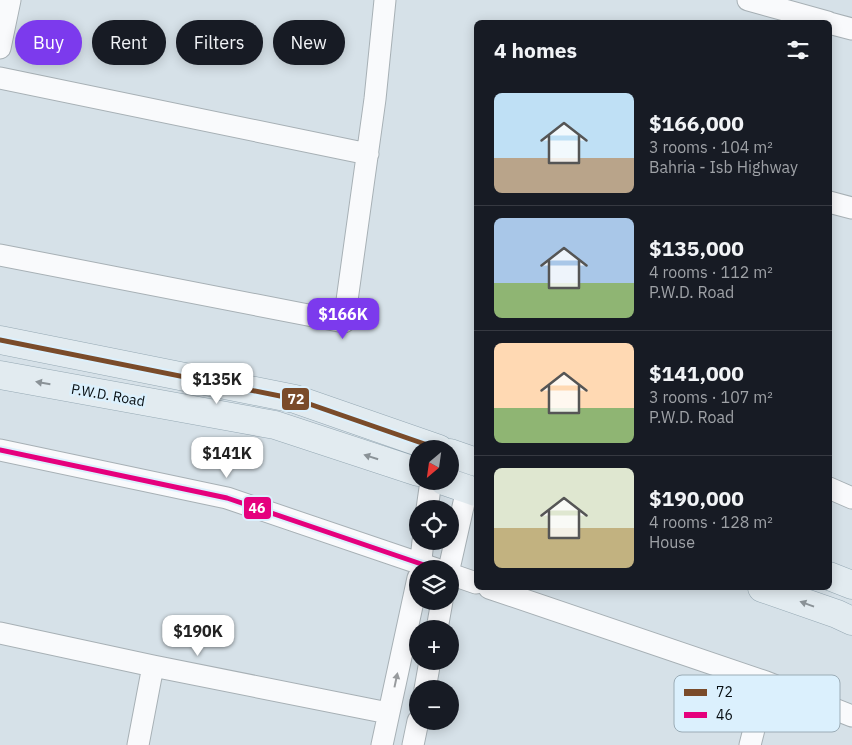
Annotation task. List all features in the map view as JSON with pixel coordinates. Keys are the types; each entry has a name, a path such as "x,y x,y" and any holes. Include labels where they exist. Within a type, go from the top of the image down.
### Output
{"main road":[{"path":"0,340 295,399 413,440"},
{"name":"P.W.D. Road","path":"0,375 275,425 409,469"},
{"path":"459,456 474,461"},
{"path":"832,577 852,585"},
{"path":"775,590 852,621"}],"street":[{"path":"0,48 10,0"},
{"path":"0,255 344,322 368,154 385,0"},
{"path":"748,0 818,20"},
{"path":"832,24 852,29"},
{"path":"0,78 368,154"},
{"path":"832,203 852,208"},
{"path":"0,450 227,498 409,565"},
{"path":"450,560 462,487"},
{"path":"832,489 852,498"},
{"path":"459,577 474,582"},
{"path":"495,590 745,675"},
{"path":"382,745 413,610"},
{"path":"0,633 388,714"},
{"path":"138,745 153,666"},
{"path":"840,711 852,716"},
{"path":"413,745 416,730"},
{"path":"750,745 753,732"}],"transit line":[{"name":"72","path":"0,340 295,399 413,440"},
{"name":"46","path":"0,450 227,498 410,560"}]}
